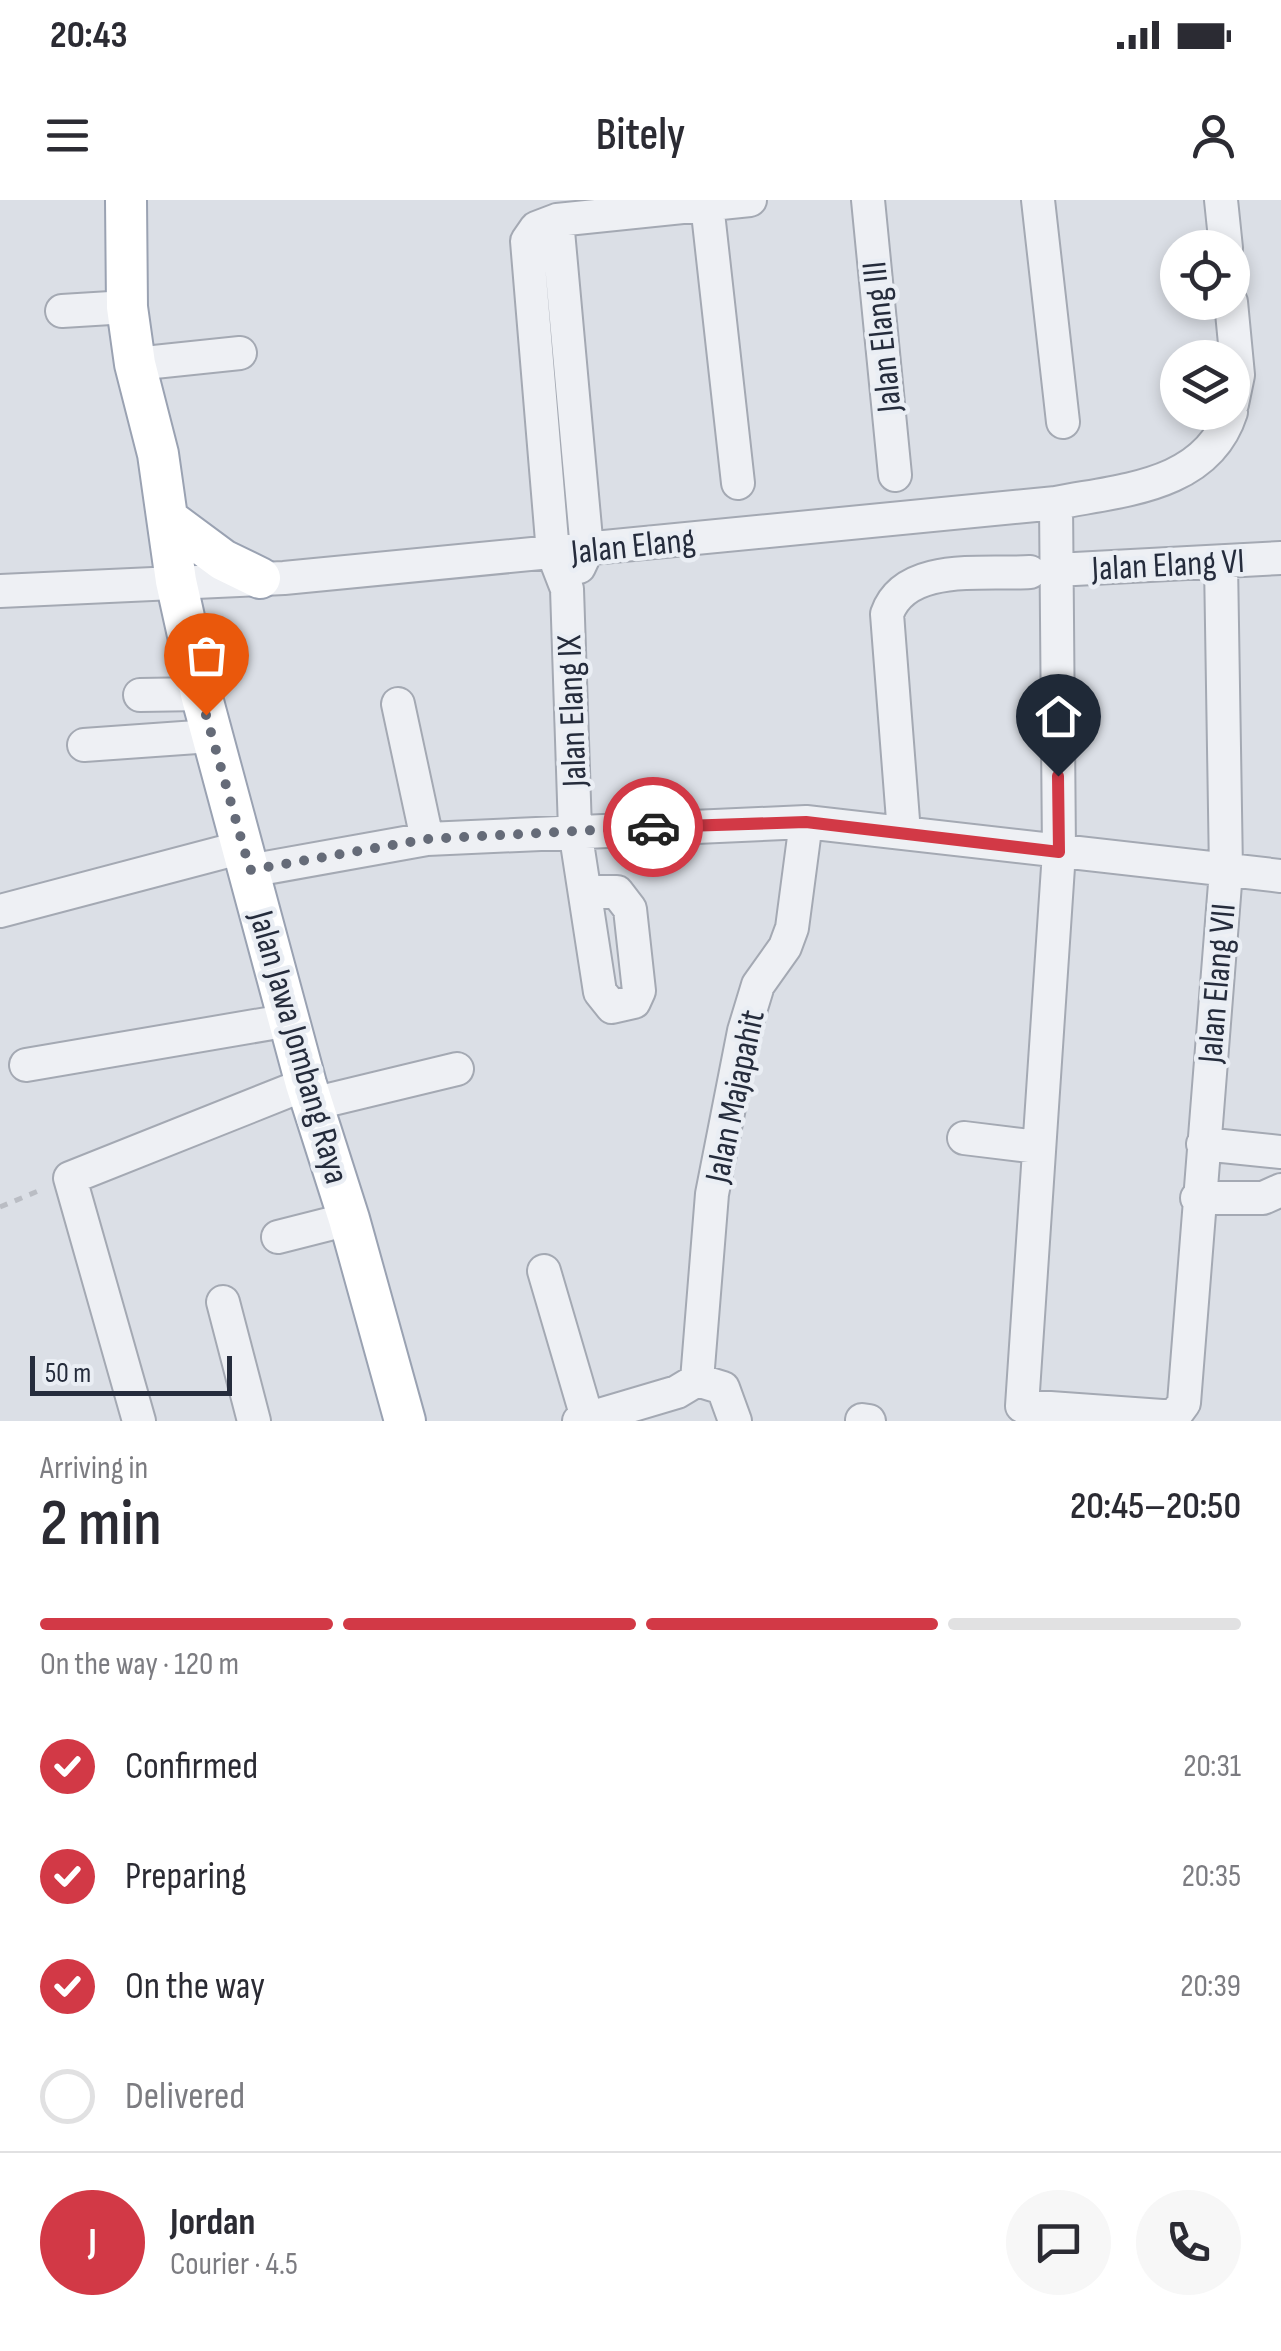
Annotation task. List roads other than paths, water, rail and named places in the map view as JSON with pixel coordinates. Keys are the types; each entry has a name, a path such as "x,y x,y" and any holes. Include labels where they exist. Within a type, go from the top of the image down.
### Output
{"main road":[{"name":"Jalan Jawa Jombang Raya","path":"126,200 127,307 135,364 201,694 309,1094 349,1219 405,1421"},
{"path":"169,520 222,560 260,578"}],"street":[{"path":"587,550 556,220 750,200"},
{"name":"Jalan Elang III","path":"868,200 895,475"},
{"path":"1038,200 1063,422"},
{"path":"1221,200 1224,230"},
{"path":"707,204 738,483"},
{"name":"Jalan Elang IX","path":"556,220 536,228 528,241 552,553 567,589 575,830 587,892"},
{"path":"62,311 127,307"},
{"path":"135,364 240,353"},
{"name":"Jalan Elang","path":"0,592 260,578 1056,503 1172,480 1210,449 1221,430"},
{"path":"1017,1413 1059,852 1043,571 1056,503"},
{"name":"Jalan Elang IX","path":"567,589 587,550"},
{"name":"Jalan Elang VI","path":"904,833 888,614 892,600 912,582 1281,558"},
{"name":"Jalan Elang VII","path":"1017,1413 1162,1416 1176,1414 1184,1402 1197,1198 1226,870 1222,563"},
{"path":"140,695 201,694"},
{"path":"398,704 427,839"},
{"path":"84,745 211,736"},
{"path":"0,911 246,859 427,839 806,822 1281,876"},
{"name":"Jalan Majapahit","path":"697,1380 719,1158 758,984 785,946 792,928 806,822"},
{"path":"26,1065 290,1020"},
{"path":"139,1421 70,1178 309,1094 457,1069"},
{"path":"964,1138 1038,1146"},
{"path":"1202,1144 1281,1152"},
{"path":"1197,1198 1264,1198 1281,1190"},
{"path":"278,1236 349,1219"},
{"path":"544,1272 585,1420 678,1392 697,1380 723,1388 734,1421"},
{"path":"223,1302 254,1421"}]}
